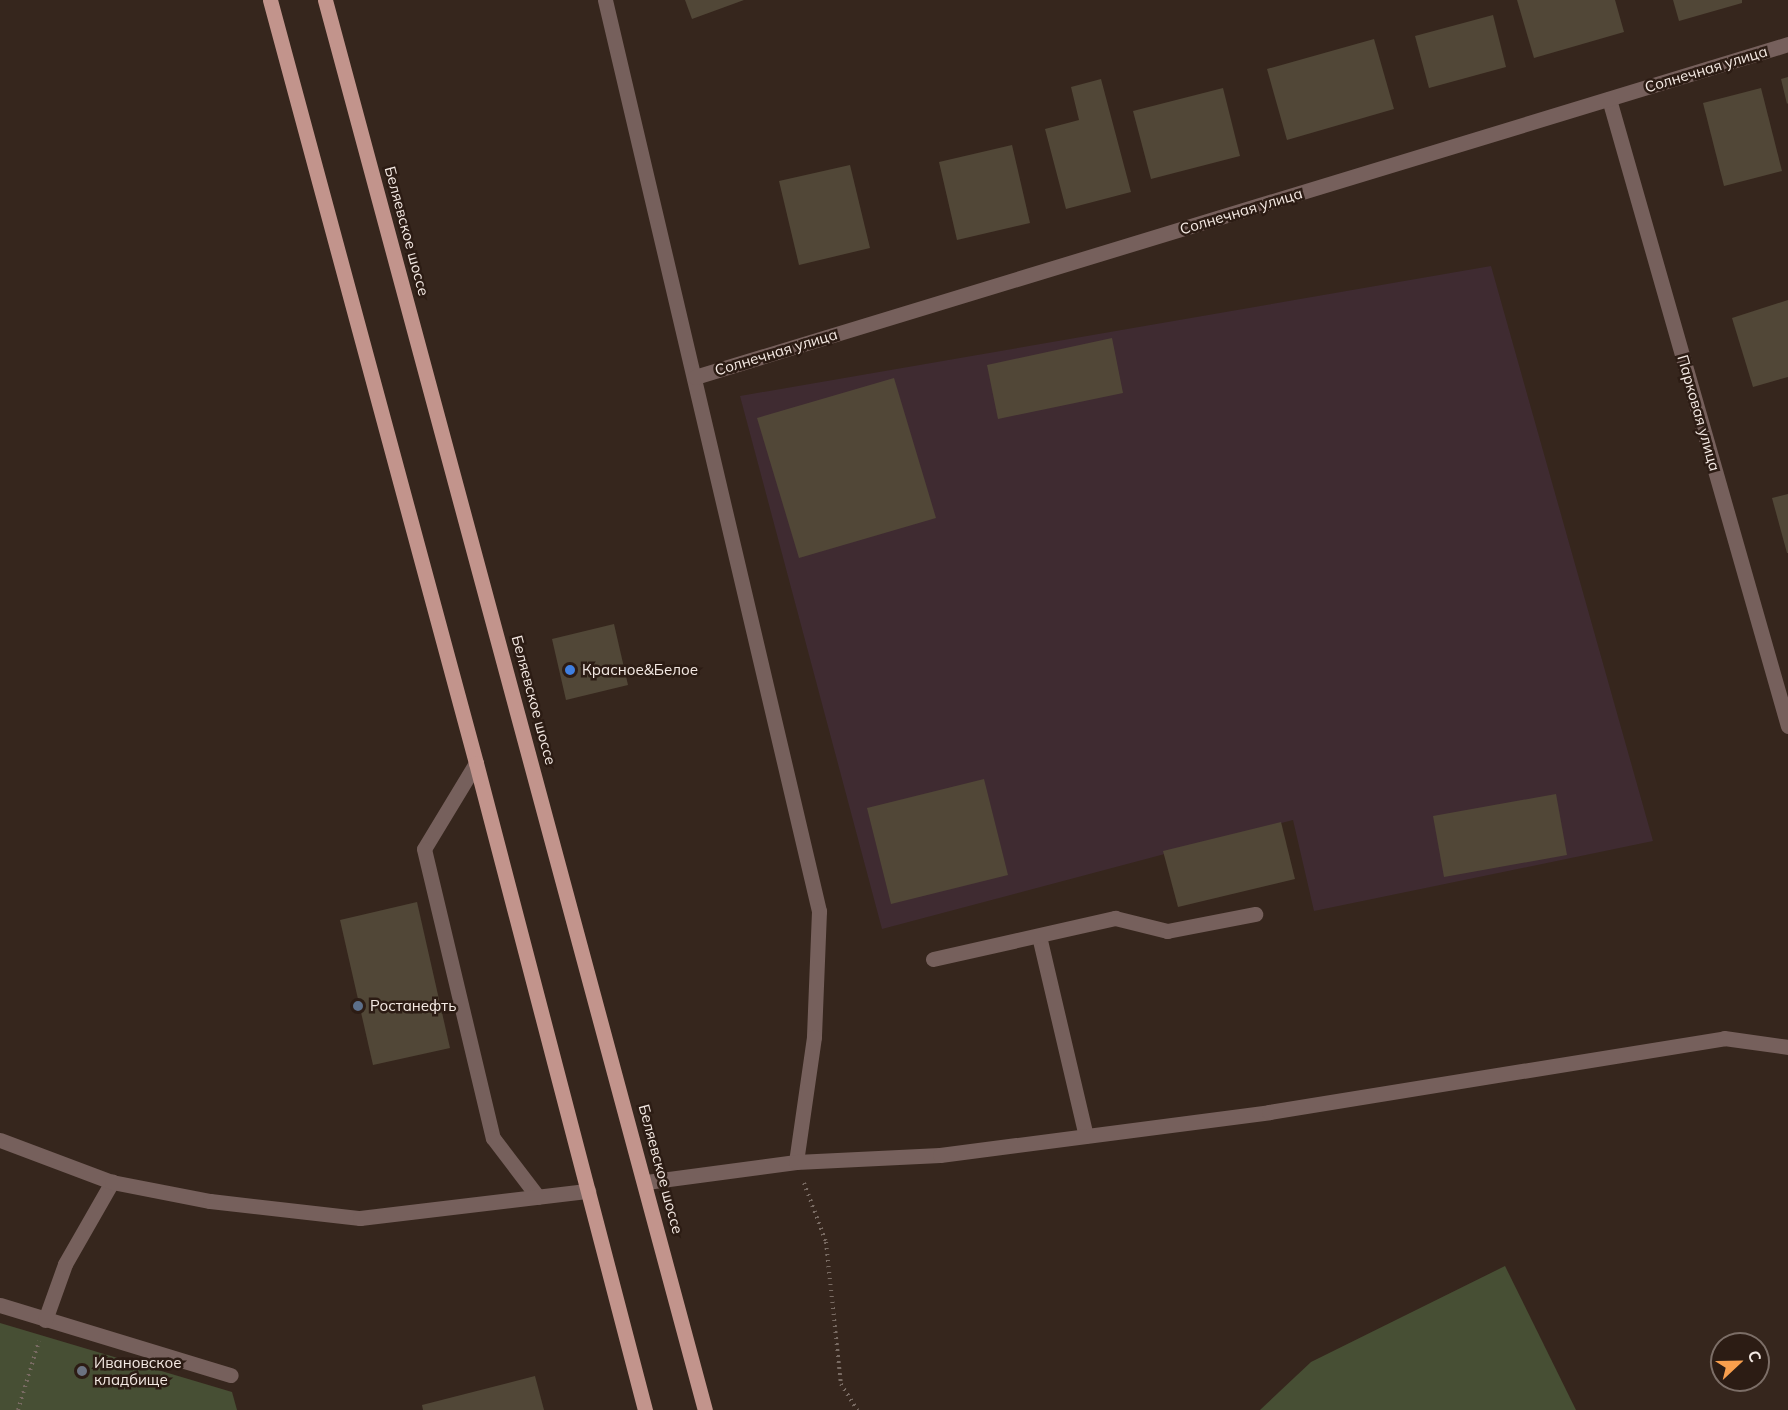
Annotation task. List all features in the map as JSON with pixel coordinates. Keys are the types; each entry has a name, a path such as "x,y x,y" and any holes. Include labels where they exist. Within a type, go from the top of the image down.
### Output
{"main road":[{"path":"270,0 476,763 645,1410"},
{"name":"Беляевское шоссе","path":"325,0 646,1182 705,1410"}],"street":[{"path":"605,0 819,911 814,1037 796,1162"},
{"name":"Солнечная улица","path":"694,377 1788,44"},
{"name":"Парковая улица","path":"1609,99 1788,726"},
{"path":"476,763 424,849 493,1138 538,1197"},
{"path":"933,959 1115,918 1167,931 1255,914"},
{"path":"1039,936 1086,1136"},
{"path":"646,1182 796,1162 940,1155 1269,1112 1724,1038 1788,1047"},
{"path":"0,1140 112,1182 210,1201 360,1218 588,1191"},
{"path":"45,1320 65,1264 112,1182"},
{"path":"0,1305 231,1375"}],"path":[{"path":"796,1162 826,1242 841,1384 857,1410"},
{"path":"18,1410 45,1320"}],"shaded area":[{"path":"1491,266 1653,841 1314,911 1293,820 882,929 740,396"}],"green space":[{"path":"1505,1266 1576,1410 1260,1410 1311,1362"},
{"path":"0,1323 232,1392 237,1410 0,1410"}],"building":[{"path":"685,0 744,0 692,19"},
{"path":"1517,0 1615,0 1624,32 1534,58"},
{"path":"1673,0 1742,0 1742,3 1679,21"},
{"path":"1493,15 1506,67 1429,88 1415,36"},
{"path":"1374,39 1394,109 1287,140 1267,69"},
{"path":"1788,77 1788,103 1787,104 1781,79"},
{"path":"1101,79 1131,192 1066,209 1045,129 1079,120 1071,87"},
{"path":"1223,88 1240,156 1151,179 1133,111"},
{"path":"1761,88 1782,171 1724,186 1703,103"},
{"path":"1012,145 1030,223 957,240 939,162"},
{"path":"850,165 870,248 799,265 779,181"},
{"path":"1788,300 1788,377 1753,387 1732,318"},
{"path":"1112,338 1123,393 998,419 987,365"},
{"path":"894,378 936,518 799,558 757,418"},
{"path":"1788,494 1788,553 1787,553 1772,498"},
{"path":"614,624 628,685 566,700 552,639"},
{"path":"984,779 1008,875 891,904 867,808"},
{"path":"1556,794 1567,855 1444,877 1433,816"},
{"path":"1281,822 1295,879 1178,907 1163,851"},
{"path":"417,902 450,1048 373,1065 340,920"},
{"path":"535,1376 544,1410 423,1410 422,1405"}],"place":[{"name":"Красное&Белое","path":"570,670"},
{"name":"Ростанефть","path":"358,1006"},
{"name":"Ивановское кладбище","path":"82,1371"}]}
